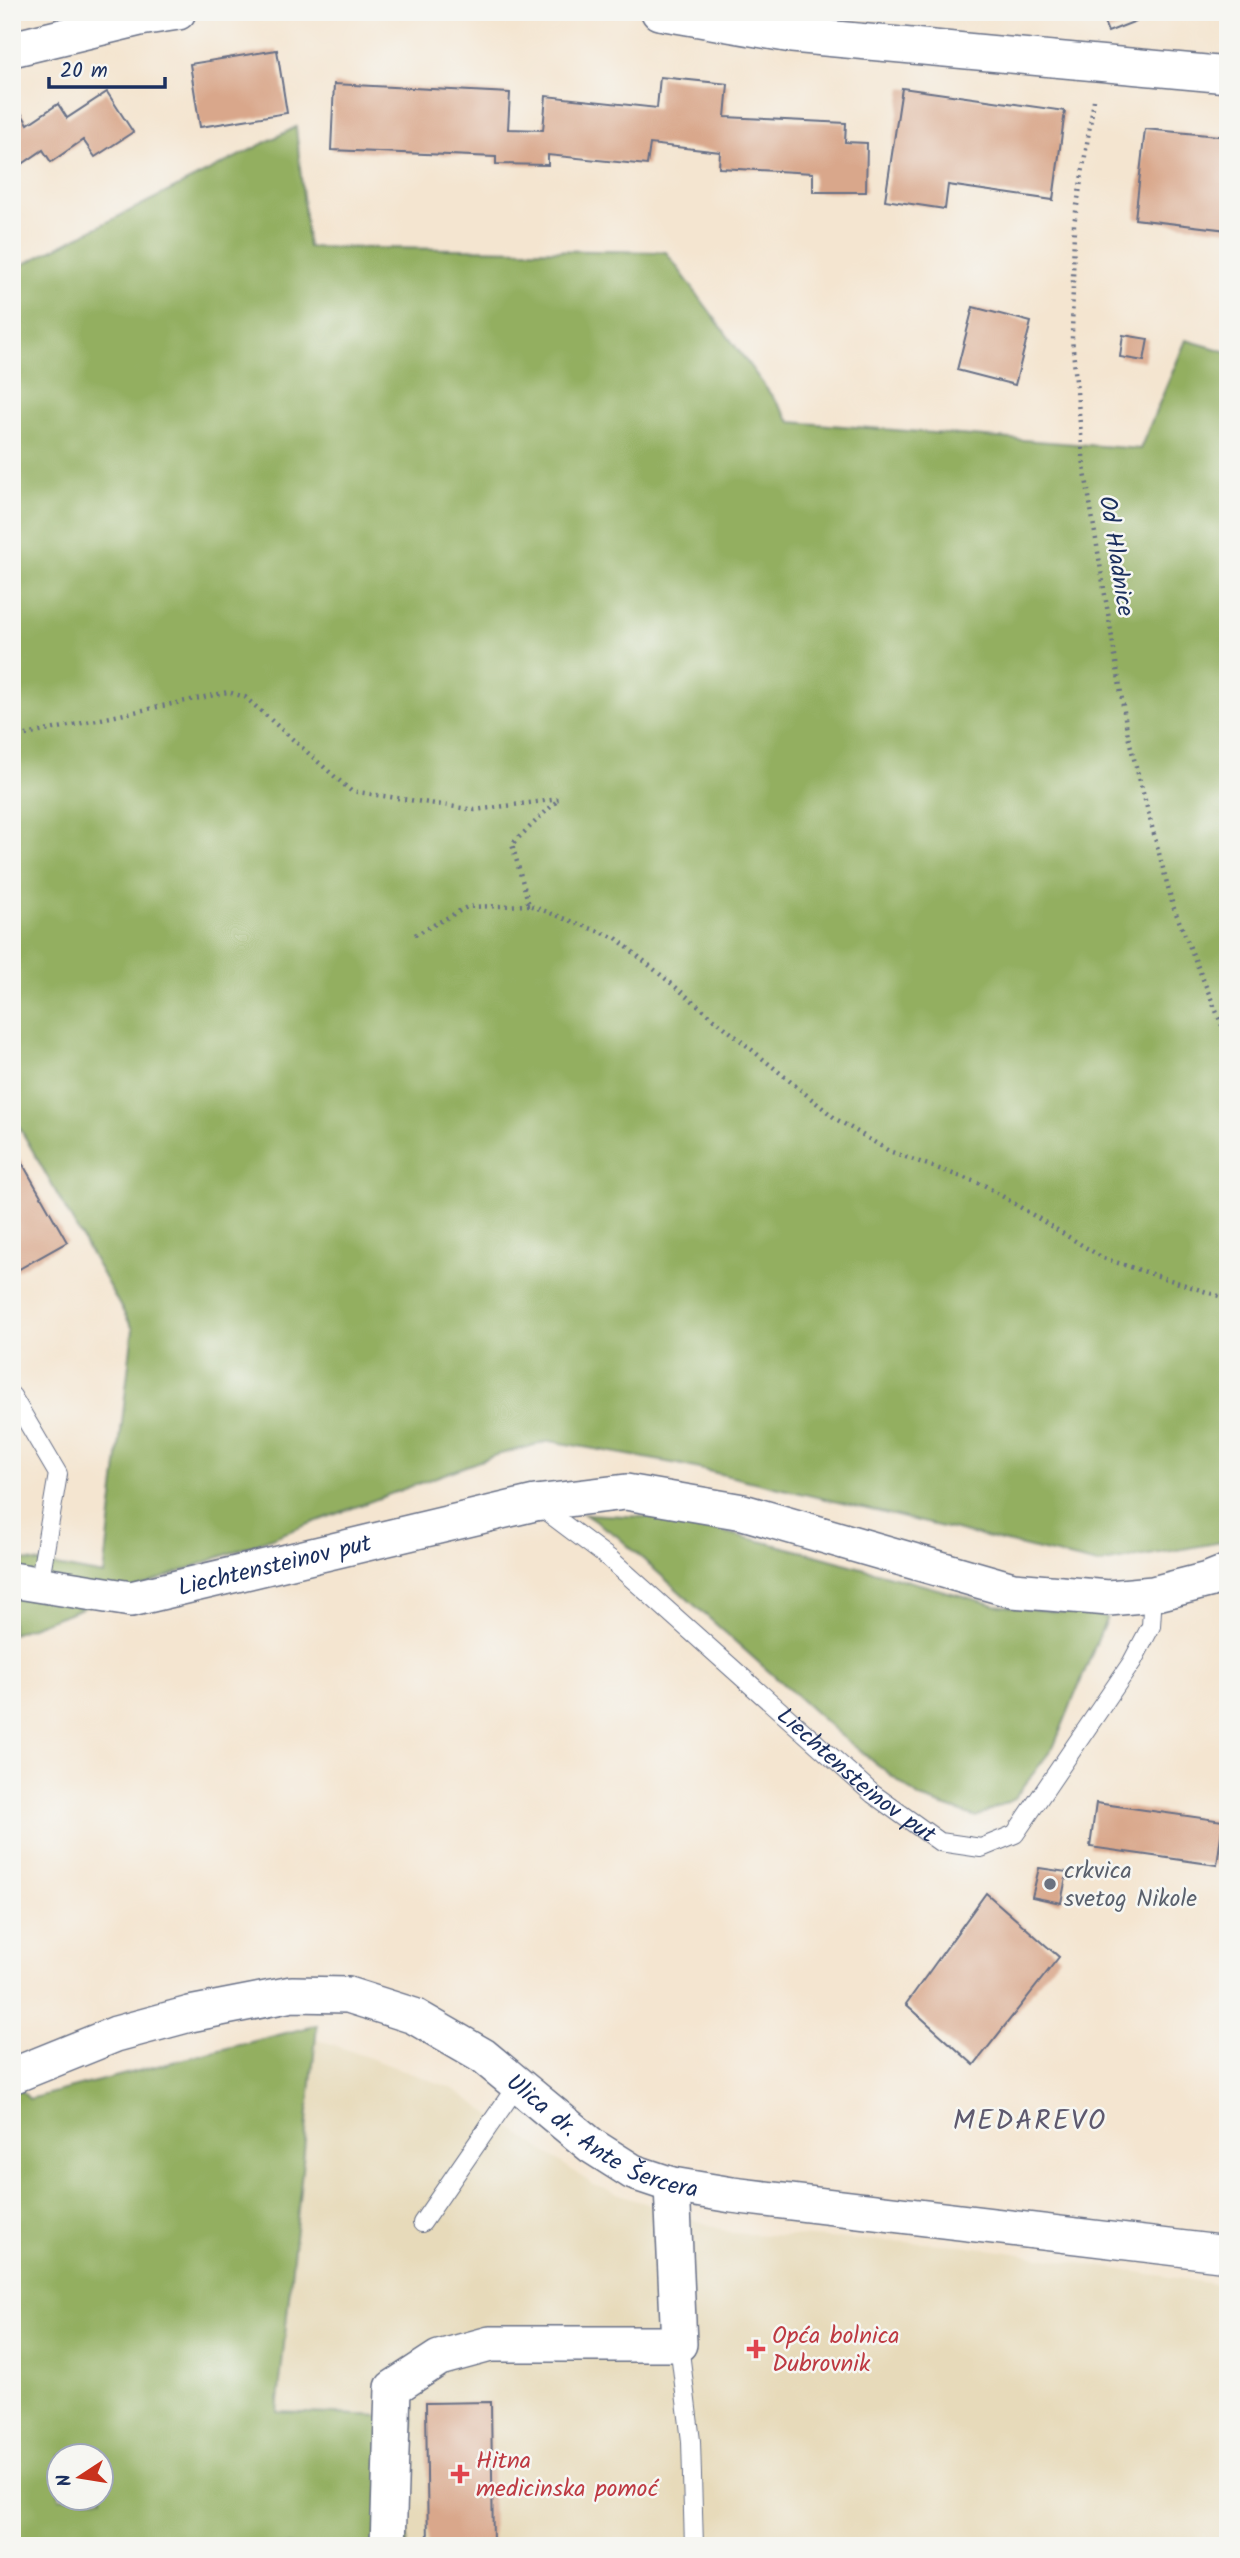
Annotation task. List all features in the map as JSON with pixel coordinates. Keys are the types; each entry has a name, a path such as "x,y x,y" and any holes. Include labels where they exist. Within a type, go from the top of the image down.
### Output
{"street":[{"path":"12,50 140,18 178,12"},
{"path":"659,12 792,35 1228,75"},
{"name":"Liechtensteinov put","path":"25,1583 131,1599 535,1503 626,1492 743,1512 1013,1590 1109,1598 1153,1594 1228,1572"},
{"name":"Ulica dr. Ante Šercera","path":"14,2070 116,2034 190,2014 292,1994 348,1995 414,2015 483,2056 592,2147 633,2172 672,2185 757,2199 1228,2254"},
{"path":"388,2546 393,2388 439,2358 490,2344 679,2343 672,2185"}],"lane":[{"path":"12,1396 58,1474 25,1583"},
{"name":"Liechtensteinov put","path":"535,1503 610,1559 873,1794 940,1842 981,1848 1014,1834 1132,1662 1151,1626 1153,1594"},
{"path":"422,2222 518,2084"},
{"path":"679,2343 691,2441 694,2546"}],"path":[{"name":"Od Hladnice","path":"1100,62 1074,225 1072,339 1084,466 1128,736 1172,906 1228,1040"},
{"path":"12,738 228,692 244,697 351,791 475,810 559,799 512,844 529,905"},
{"path":"415,935 467,907 529,905 616,938 836,1119 889,1152 984,1185 1103,1258 1228,1299"}],"shaded area":[{"name":"Opća bolnica Dubrovnik","path":"315,2038 452,2088 594,2185 732,2233 962,2245 1228,2286 1228,2546 407,2546 413,2417 277,2413"}],"green space":[{"path":"296,127 308,247 666,252 791,422 1140,449 1186,340 1228,352 1228,1541 1098,1564 678,1464 550,1441 493,1456 12,1634 12,1558 104,1575 133,1329 12,1114 12,270"},
{"path":"584,1514 667,1518 808,1553 995,1605 1107,1617 1054,1746 1014,1799 976,1817 920,1798 839,1734 617,1536"},
{"path":"317,2025 277,2412 413,2417 407,2546 12,2546 12,2080 29,2099"}],"building":[{"path":"1100,12 1159,12 1108,32"},
{"path":"277,50 287,113 200,127 190,64"},
{"path":"660,77 728,84 725,117 846,123 845,142 867,143 866,192 813,192 813,173 719,168 720,152 650,144 647,165 548,155 548,165 496,164 496,157 331,150 334,84 510,93 508,129 543,130 546,96 657,108"},
{"path":"902,88 1065,111 1053,200 948,185 945,209 885,200"},
{"path":"107,92 133,132 95,157 83,140 51,162 43,150 12,171 12,111 18,108 28,124 58,104 67,118"},
{"path":"1145,129 1228,137 1228,230 1135,219"},
{"path":"973,307 1031,322 1015,385 957,370"},
{"path":"1123,335 1148,339 1144,361 1120,357"},
{"path":"12,1145 67,1242 12,1273"},
{"path":"1096,1803 1223,1821 1217,1865 1090,1847"},
{"name":"crkvica svetog Nikole","path":"1039,1868 1067,1872 1061,1903 1032,1897"},
{"path":"986,1893 1059,1957 974,2065 906,2004"},
{"name":"Hitna medicinska pomoć","path":"491,2402 493,2546 428,2546 426,2403"}],"place":[{"name":"crkvica svetog Nikole","path":"1050,1884"},
{"name":"Opća bolnica Dubrovnik","path":"756,2349"},
{"name":"Hitna medicinska pomoć","path":"460,2474"}],"district":[{"name":"MEDAREVO","path":"1030,2119"}]}
